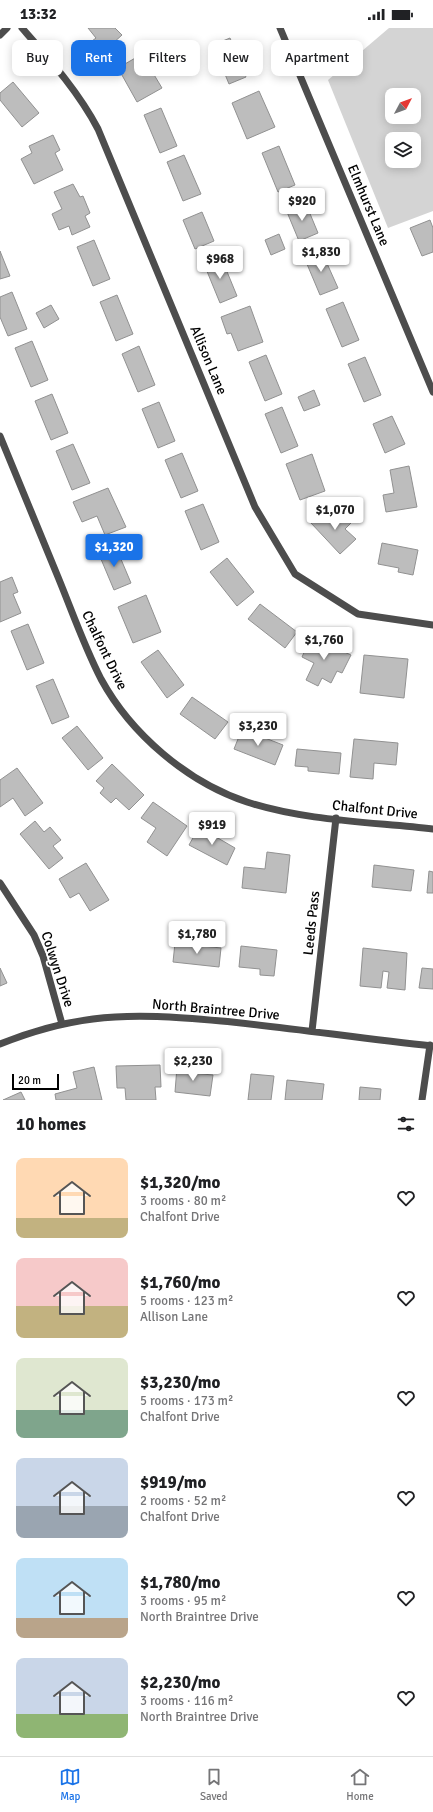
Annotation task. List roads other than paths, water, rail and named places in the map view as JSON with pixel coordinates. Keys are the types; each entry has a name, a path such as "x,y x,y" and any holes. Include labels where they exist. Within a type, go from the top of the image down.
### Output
{"street":[{"path":"0,35 7,28"},
{"name":"Allison Lane","path":"22,28 71,86 86,107 98,129 255,507 295,574 358,614 433,624"},
{"name":"Elmhurst Lane","path":"280,28 433,392"},
{"name":"Chalfont Drive","path":"0,436 91,657 105,685 134,724 172,761 209,785 246,801 279,811 433,827"},
{"name":"Leeds Pass","path":"312,1031 336,818"},
{"name":"Colwyn Drive","path":"0,883 22,914 34,935 43,956 62,1024"},
{"name":"North Braintree Drive","path":"0,1044 19,1036 62,1024 94,1019 162,1016 312,1031 432,1046"},
{"path":"422,1100 432,1046"}]}
